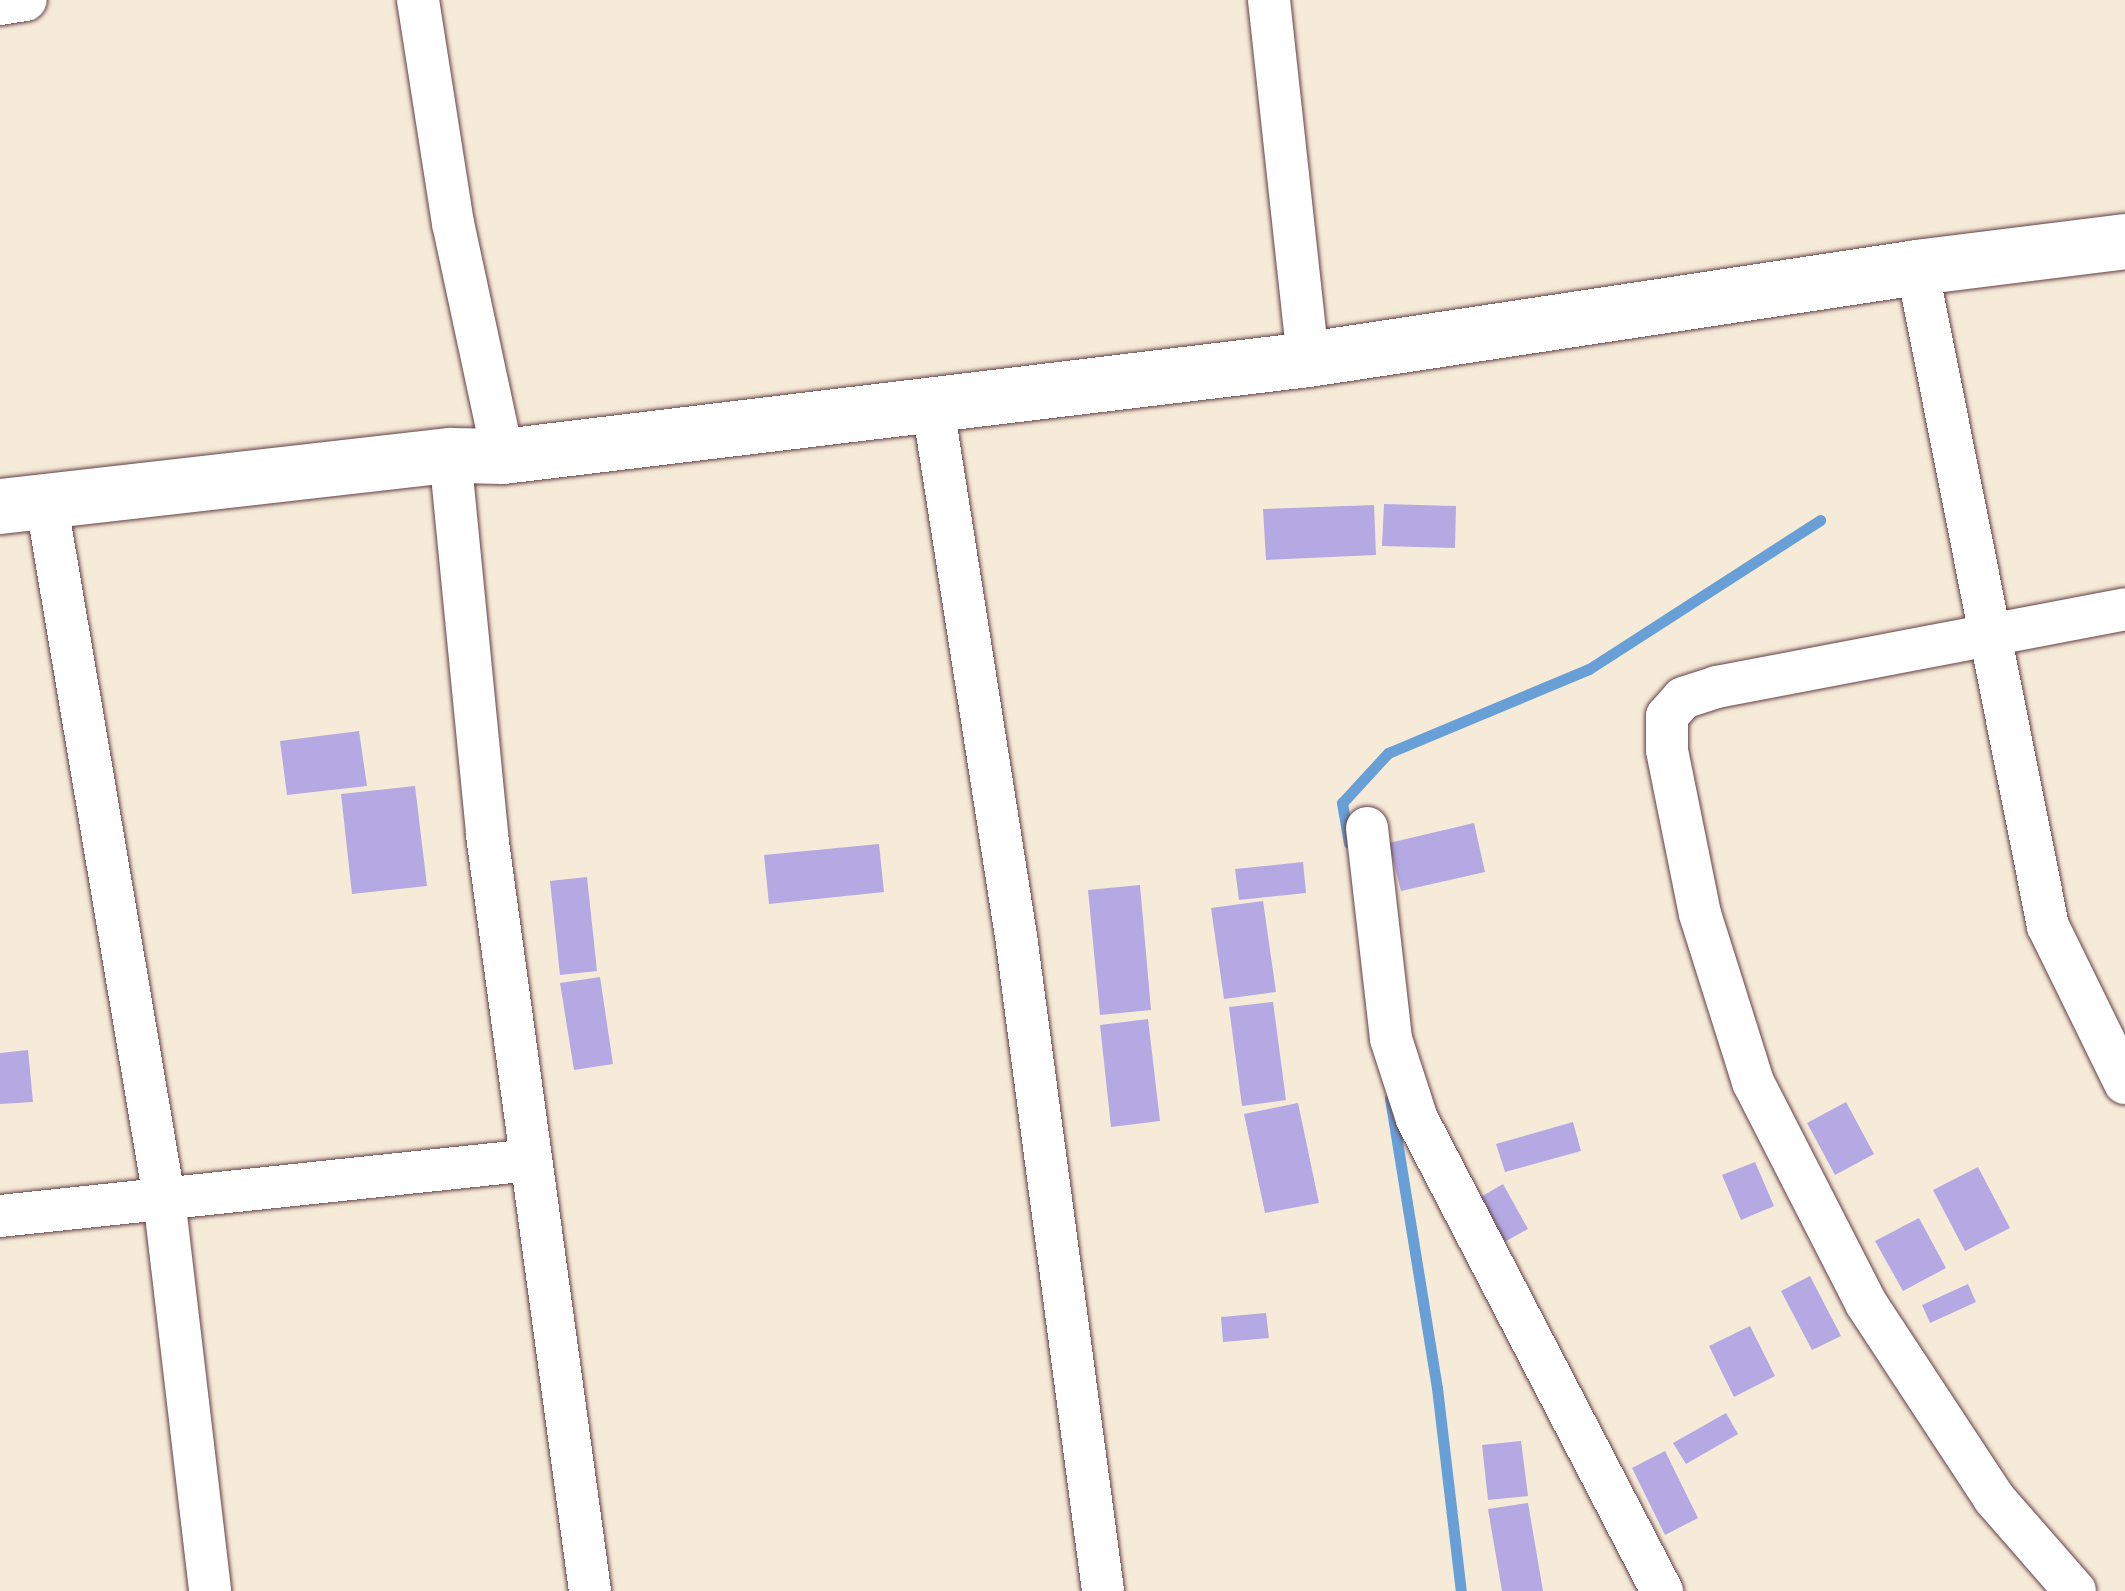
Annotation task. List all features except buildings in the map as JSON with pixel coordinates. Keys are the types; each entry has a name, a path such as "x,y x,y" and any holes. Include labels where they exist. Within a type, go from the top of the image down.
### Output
{"main road":[{"path":"23,503 450,455 503,456 932,401 1308,359 1917,267 2125,242"}],"street":[{"path":"0,4 26,0"},
{"path":"418,0 453,222 503,456"},
{"path":"1269,0 1308,359"},
{"path":"1917,267 2048,926 2125,1083"},
{"path":"932,401 1016,936 1103,1591"},
{"path":"450,455 488,835 590,1591"},
{"path":"23,503 164,1198 210,1591"},
{"path":"2075,1591 1994,1498 1866,1302 1753,1082 1700,914 1667,750 1667,716 1683,698 1718,686 2125,609"},
{"path":"1367,828 1392,1038 1417,1119 1662,1591"},
{"path":"0,1216 531,1160"}],"waterway":[{"path":"1349,843 1342,803 1388,753 1589,669 1820,520"},
{"path":"1390,1098 1437,1388 1461,1591"}]}
